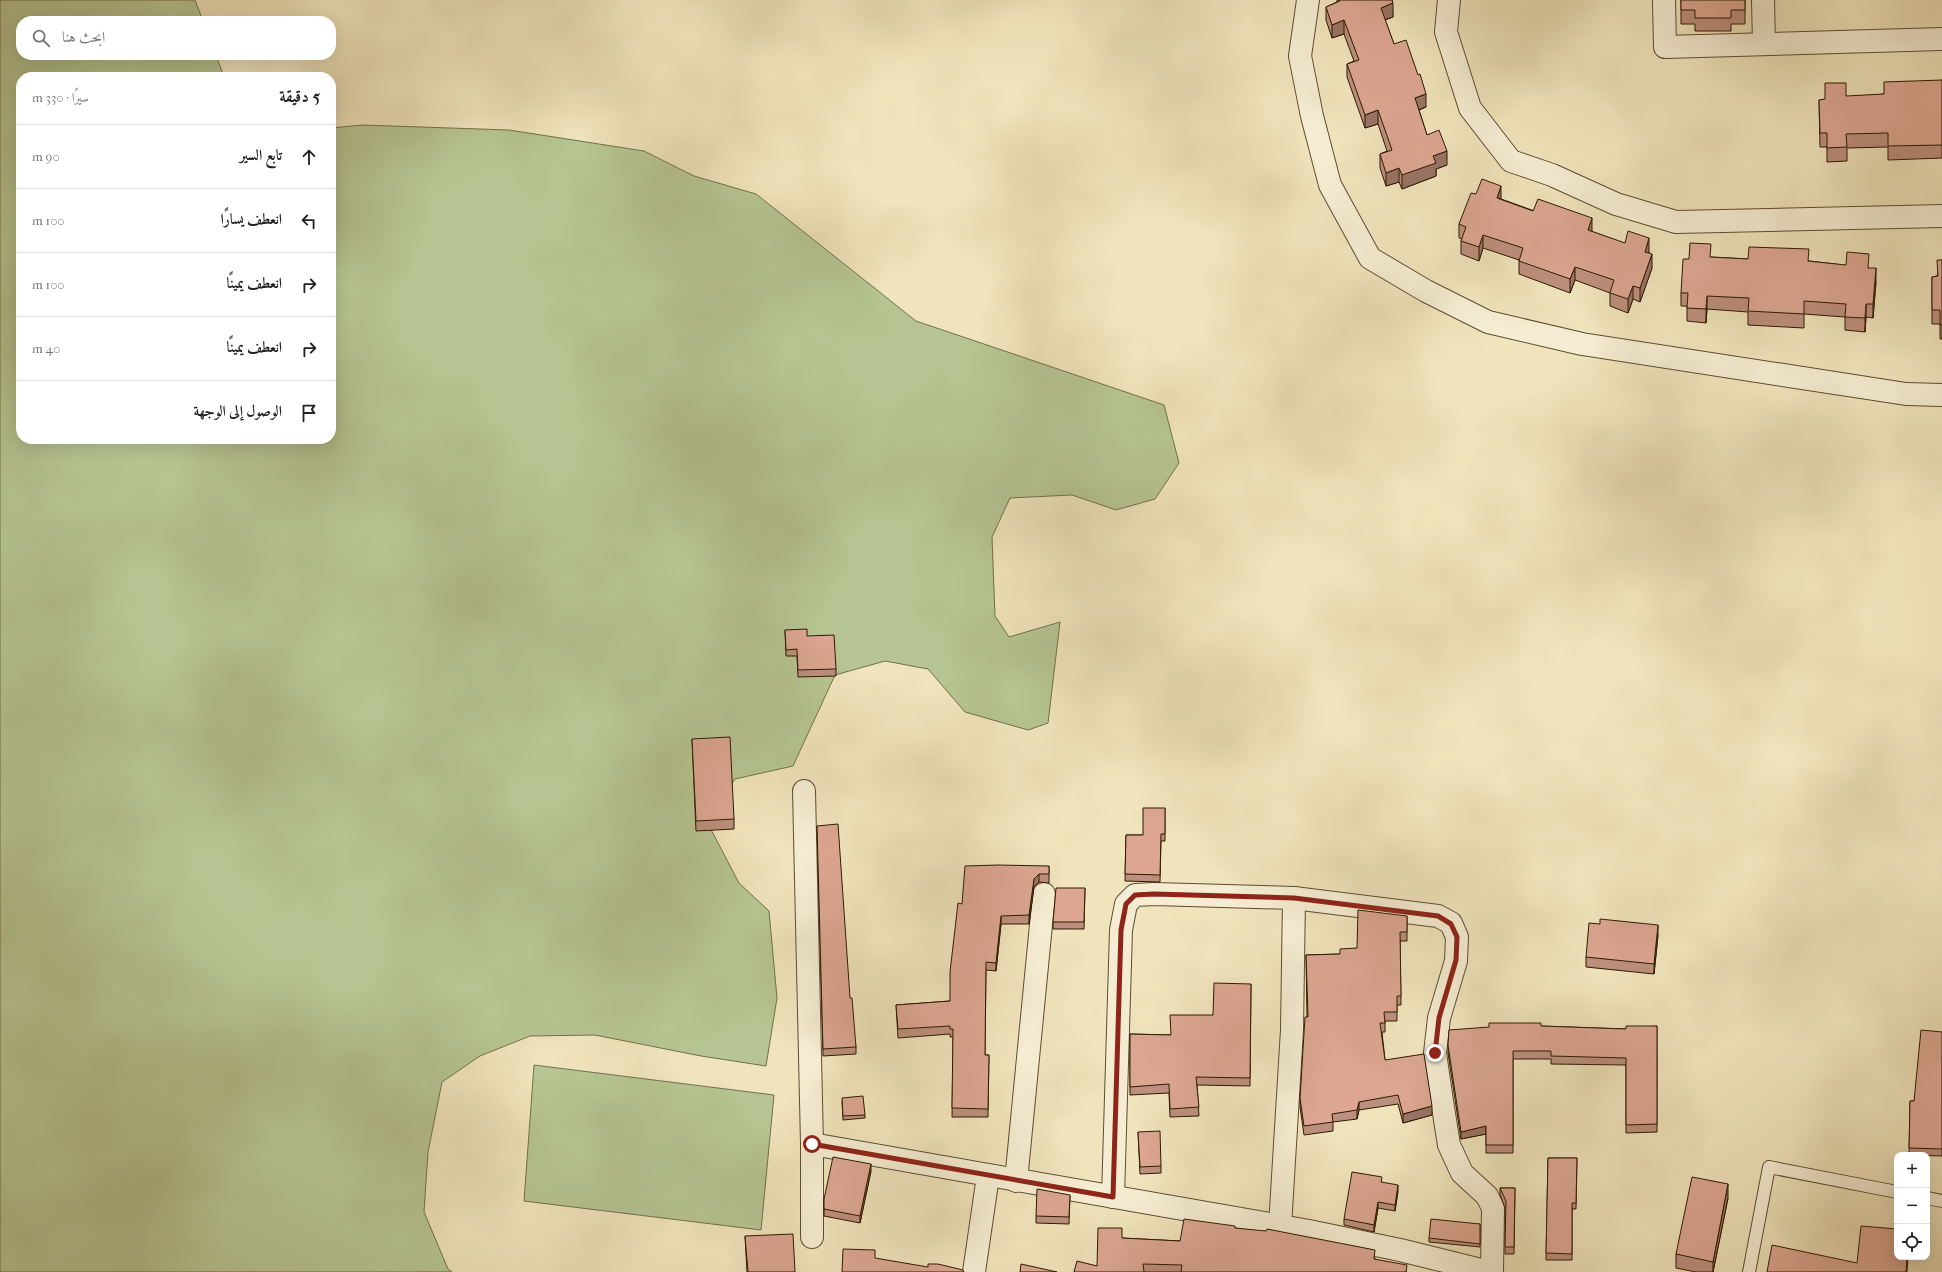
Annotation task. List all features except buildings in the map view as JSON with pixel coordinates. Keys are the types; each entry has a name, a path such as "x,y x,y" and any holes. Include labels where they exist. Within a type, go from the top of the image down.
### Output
{"street":[{"path":"1308,0 1300,56 1312,116 1330,185 1370,258 1426,291 1488,322 1503,326 1582,344 1906,394 1942,395"},
{"path":"1449,0 1446,32 1470,108 1511,161 1552,175 1616,204 1676,222 1942,216"},
{"path":"1664,0 1665,47 1942,39"},
{"path":"1763,0 1764,44"},
{"path":"804,790 812,1144 812,1237"},
{"path":"1016,1181 1044,894"},
{"path":"1113,1197 1121,930 1126,904 1135,895 1154,894 1294,898 1438,916 1451,924 1457,937 1456,960 1439,1018 1435,1053 1450,1145 1462,1173 1487,1196 1493,1208 1492,1272"},
{"path":"1280,1226 1292,1030 1294,898"},
{"path":"812,1144 1016,1181 1280,1226 1400,1250 1489,1272"},
{"path":"974,1272 988,1176"}],"lane":[{"path":"1749,1272 1769,1167 1894,1191"},
{"path":"1930,1199 1942,1201"}],"green space":[{"path":"0,0 195,0 201,16 16,16 16,60 218,60 222,72 16,72 16,444 336,444 336,128 362,125 509,130 644,151 694,176 756,194 916,321 1164,405 1179,463 1155,499 1116,510 1072,495 1010,498 992,537 995,616 1009,637 1060,622 1048,723 1028,730 965,712 928,669 885,661 835,675 793,766 735,779 707,822 739,883 769,911 777,998 766,1066 701,1056 595,1035 530,1036 480,1056 442,1082 428,1152 424,1212 448,1269 452,1272 0,1272"},
{"path":"534,1065 774,1095 761,1230 524,1201"}],"route":[{"path":"812,1144 1113,1197 1121,930 1126,904 1135,895 1154,894 1294,898 1438,916 1451,924 1457,937 1456,960 1439,1018 1435,1053"}]}
